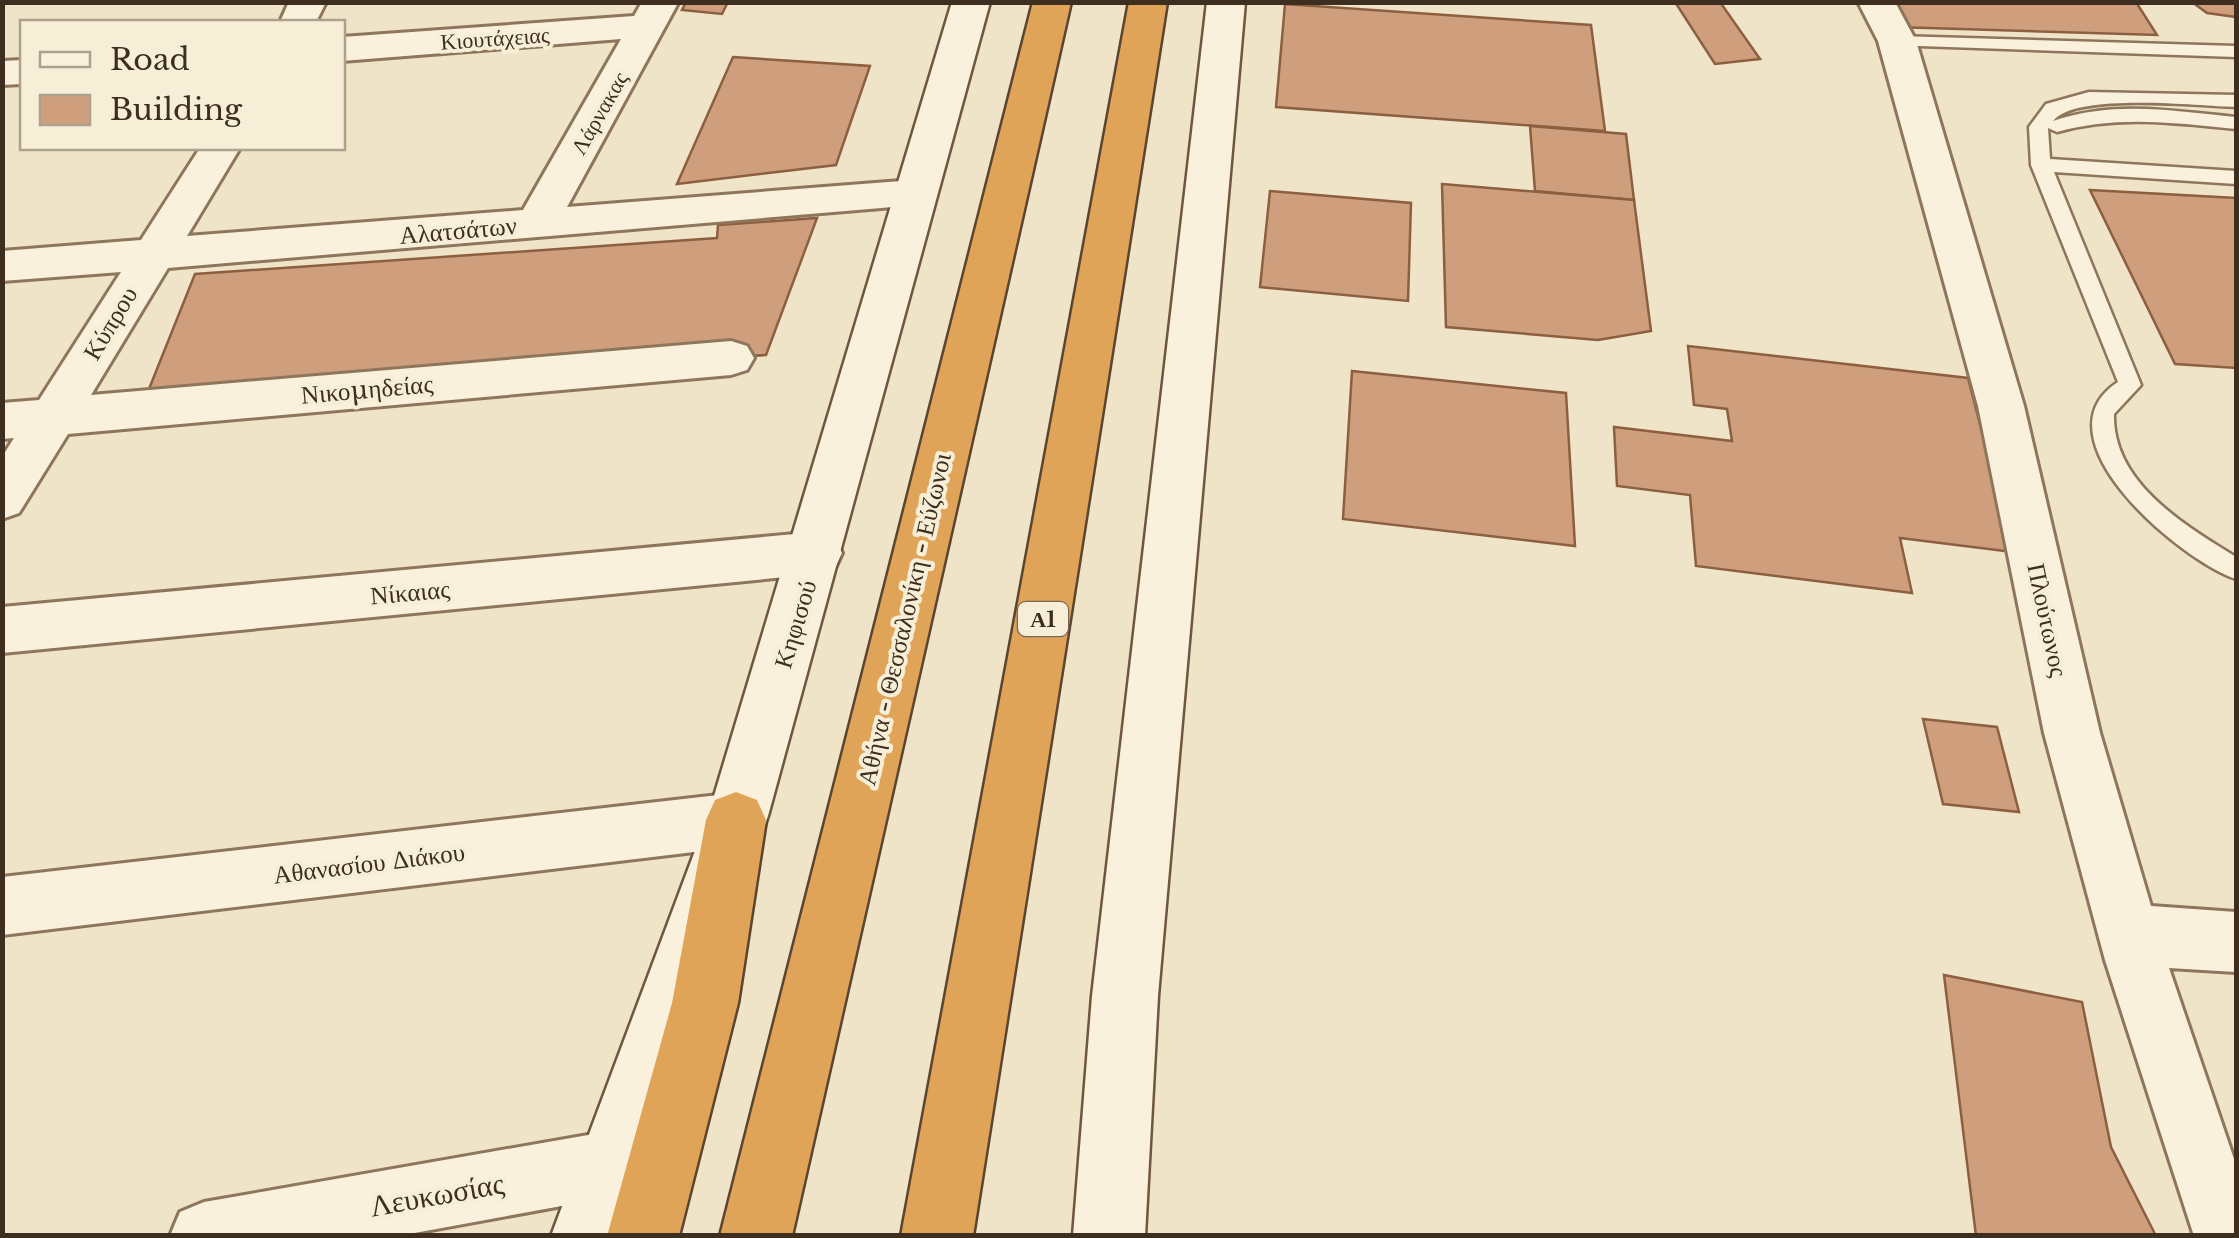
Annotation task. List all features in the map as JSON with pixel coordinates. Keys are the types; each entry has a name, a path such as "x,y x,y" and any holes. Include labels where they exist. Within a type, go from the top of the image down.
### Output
{"highway":[{"name":"Αθήνα - Θεσσαλονίκη - Εύζωνοι","path":"756,1236 1052,2"},
{"name":"Α1","path":"938,1236 1148,2"},
{"path":"643,1236 706,1003 736,820"}],"main road":[{"name":"Κηφισού","path":"588,1236 736,820 817,553 914,194 971,2"},
{"path":"1109,1236 1127,976 1226,2"}],"street":[{"name":"Κιουτάχειας","path":"345,50 655,14"},
{"name":"Λάρνακας","path":"536,224 655,14"},
{"name":"Πλούτωνος","path":"1887,22 2002,406 2072,734 2130,934 2219,1213 2230,1236"},
{"name":"Κύπρου","path":"2,499 219,150"},
{"name":"Αλατσάτων","path":"2,266 914,194"},
{"name":"Νικομηδείας","path":"2,421 731,358"},
{"name":"Νίκαιας","path":"2,630 817,553"},
{"name":"Αθανασίου Διάκου","path":"2,906 736,820"},
{"path":"2130,934 2236,942"},
{"name":"Λευκωσίας","path":"204,1236 611,1164"}],"lane":[{"path":"1887,22 2236,52"},
{"path":"2236,101 2088,98 2052,108 2038,127 2042,165 2130,385 2110,397 2102,412 2116,466 2149,512 2236,569"},
{"path":"2042,165 2043,142 2054,128 2078,117 2236,122"},
{"path":"2042,165 2236,177"}],"building":[{"path":"686,2 728,2 722,14 682,10"},
{"path":"1675,2 1720,2 1760,59 1715,64"},
{"path":"1884,2 2136,2 2157,35 1895,27"},
{"path":"2192,2 2236,2 2236,17 2207,13"},
{"path":"1285,4 1591,25 1605,131 1276,107"},
{"path":"733,57 870,66 836,165 677,184"},
{"path":"1530,126 1626,134 1634,200 1535,191"},
{"path":"1442,184 1634,200 1651,331 1598,340 1446,327"},
{"path":"2090,190 2236,198 2236,368 2175,364"},
{"path":"1270,191 1411,203 1408,301 1260,287"},
{"path":"817,218 766,355 147,394 195,274 717,238 718,225"},
{"path":"1688,346 1968,378 2013,552 1900,538 1912,593 1696,566 1690,495 1617,486 1614,427 1732,441 1727,409 1694,405"},
{"path":"1352,371 1566,393 1575,546 1343,519"},
{"path":"1923,719 1997,727 2019,812 1943,804"},
{"path":"1944,975 2082,1002 2111,1147 2156,1236 1976,1236"}]}
